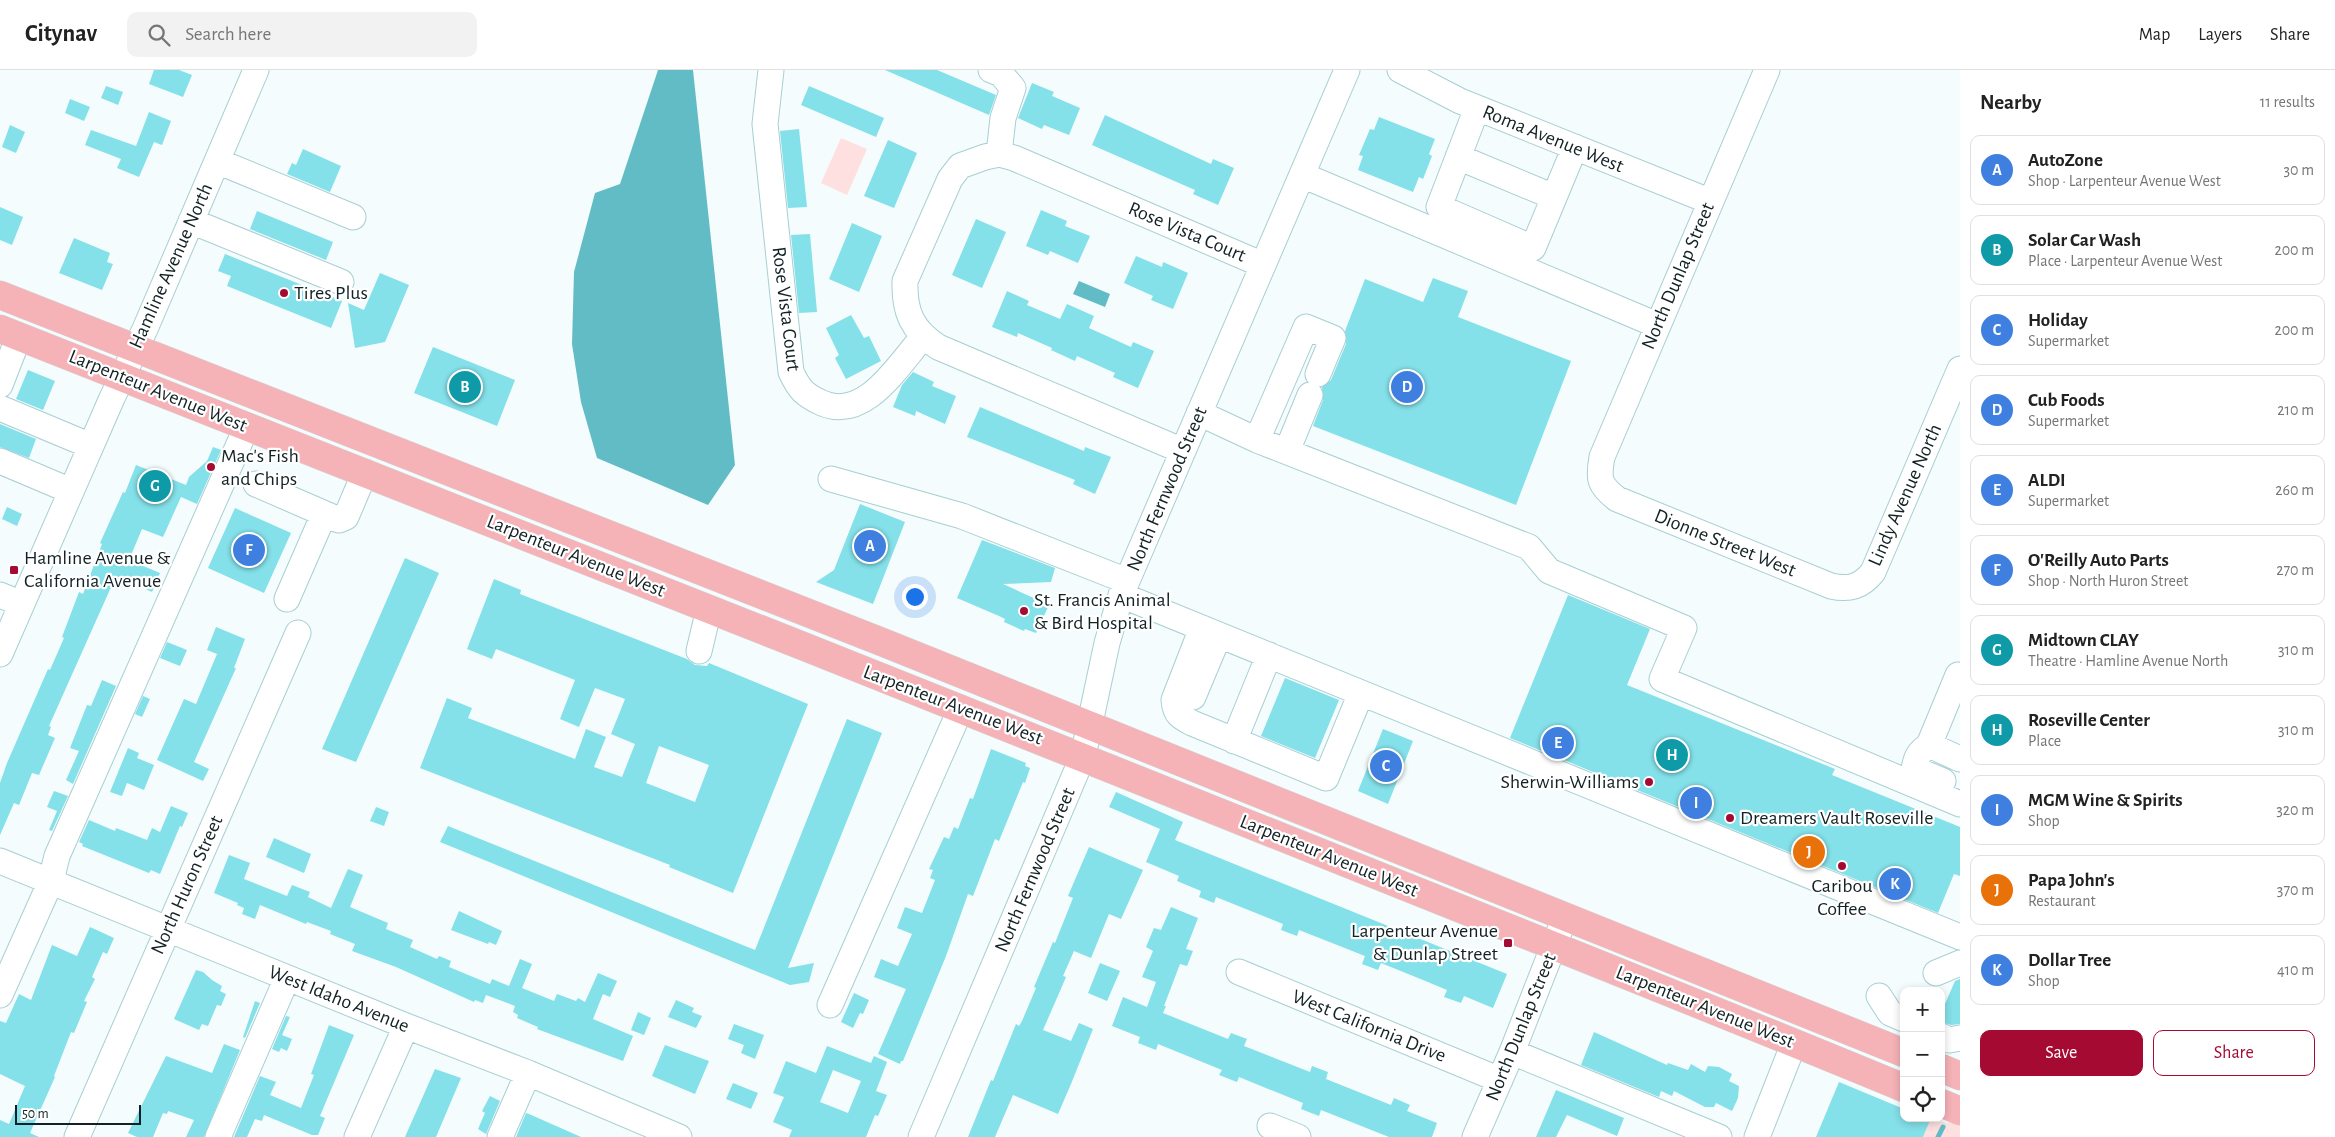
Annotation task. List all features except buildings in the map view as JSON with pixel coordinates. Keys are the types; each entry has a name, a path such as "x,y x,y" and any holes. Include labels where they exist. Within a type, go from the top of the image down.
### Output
{"main road":[{"name":"Larpenteur Avenue West","path":"0,295 1090,726 1900,1051"},
{"name":"Larpenteur Avenue West","path":"9,332 1083,756 1900,1086"},
{"path":"1945,1070 1960,1076"},
{"path":"1945,1105 1960,1111"}],"street":[{"name":"Hamline Avenue North","path":"0,654 11,599 71,491 256,70"},
{"name":"Rose Vista Court","path":"772,70 766,124 791,372 799,390 828,406 842,408 861,403 872,396 923,337"},
{"path":"991,70 1001,74 1013,88 1003,118 999,154 960,166 950,179 905,281 904,299 911,320 923,337 938,347 1183,451"},
{"name":"North Fernwood Street","path":"921,1137 1083,756 1107,642 1124,588 1347,70"},
{"name":"Roma Avenue West","path":"1400,70 1477,108 1709,202"},
{"name":"North Dunlap Street","path":"1601,484 1599,472 1602,457 1709,202 1767,70"},
{"path":"1477,108 1439,207 1533,248 1575,147"},
{"name":"Rose Vista Court","path":"999,154 1014,158 1263,265"},
{"path":"1458,157 1554,197"},
{"path":"217,161 353,217"},
{"path":"1302,175 1657,325"},
{"path":"191,221 340,282"},
{"path":"1257,440 1306,327 1333,338 1287,452"},
{"path":"0,386 9,332"},
{"name":"Lindy Avenue North","path":"1855,587 1866,581 1873,572 1960,369"},
{"path":"0,408 91,446"},
{"path":"1199,413 1257,440 1529,547 1549,570 1684,628 1662,679 1960,804"},
{"path":"0,995 51,881 57,856 247,426"},
{"path":"0,462 71,491"},
{"path":"256,484 339,520 346,517 365,472"},
{"path":"831,478 962,516 1124,588 1211,632 1960,937"},
{"name":"Dionne Street West","path":"1601,484 1617,499 1786,568 1831,586 1844,589 1855,587"},
{"path":"287,599 324,514"},
{"path":"699,651 709,609"},
{"path":"1211,632 1174,700 1175,710 1179,717 1234,741 1326,778 1361,693"},
{"name":"North Huron Street","path":"77,1137 298,633"},
{"path":"1234,741 1269,656"},
{"path":"1958,675 1928,745 1920,751 1915,759 1914,769 1960,788"},
{"path":"830,1005 961,708"},
{"path":"1928,745 1960,759"},
{"name":"West Idaho Avenue","path":"0,861 406,1026 528,1073 639,1130 678,1137"},
{"name":"North Dunlap Street","path":"1475,1137 1512,1052 1565,916"},
{"path":"1936,973 1960,963"},
{"name":"West California Drive","path":"1239,972 1500,1080"},
{"path":"218,1137 287,978"},
{"path":"1879,996 1890,1013 1900,1017"},
{"path":"358,1137 406,1026"},
{"path":"1945,1038 1949,1040 1960,1038"},
{"path":"1757,1137 1794,1043"},
{"path":"1512,1052 1720,1137"},
{"path":"500,1137 528,1073"},
{"path":"1270,1126 1298,1137"}],"shaded area":[{"path":"841,138 867,149 847,195 821,183"},
{"path":"1960,1102 1960,1137 1923,1137 1929,1122 1949,1123"}],"water":[{"path":"658,70 693,70 735,465 708,505 597,458 581,402 572,344 574,272 595,193 620,184"},
{"path":"1079,281 1110,294 1105,307 1073,294"}],"waterway":[{"path":"1938,1137 1943,1127"}],"place":[{"name":"Tires Plus","path":"284,293"},
{"name":"Solar Car Wash","path":"465,387"},
{"name":"Cub Foods","path":"1407,387"},
{"name":"Mac's Fish and Chips","path":"211,467"},
{"name":"Midtown CLAY","path":"155,486"},
{"name":"AutoZone","path":"870,546"},
{"name":"O'Reilly Auto Parts","path":"249,550"},
{"name":"Hamline Avenue & California Avenue","path":"14,570"},
{"name":"St. Francis Animal & Bird Hospital","path":"1024,611"},
{"name":"ALDI","path":"1558,743"},
{"name":"Roseville Center","path":"1672,755"},
{"name":"Holiday","path":"1386,766"},
{"name":"Sherwin-Williams","path":"1649,782"},
{"name":"MGM Wine & Spirits","path":"1696,803"},
{"name":"Dreamers Vault Roseville","path":"1730,818"},
{"name":"Papa John's","path":"1809,852"},
{"name":"Caribou Coffee","path":"1842,866"},
{"name":"Dollar Tree","path":"1895,884"},
{"name":"Larpenteur Avenue & Dunlap Street","path":"1508,943"}]}
